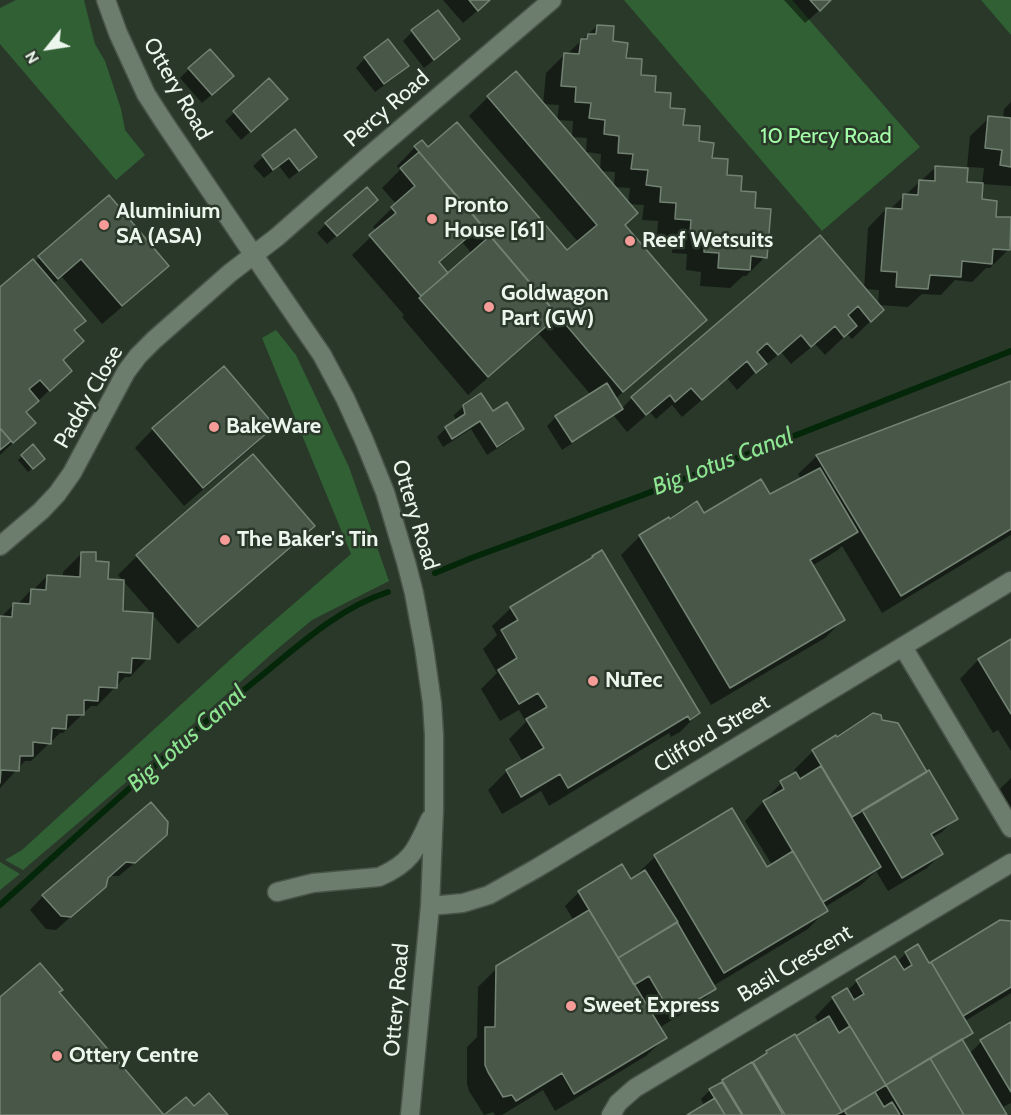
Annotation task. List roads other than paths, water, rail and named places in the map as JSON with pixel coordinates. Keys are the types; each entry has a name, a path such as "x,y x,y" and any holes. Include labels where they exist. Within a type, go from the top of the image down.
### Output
{"street":[{"name":"Ottery Road","path":"106,0 118,33 146,94 322,355 345,398 385,492 406,562 424,647 434,735 430,906 410,1115"},
{"name":"Percy Road","path":"253,254 277,237 552,0"},
{"name":"Paddy Close","path":"0,546 41,511 68,480 126,372 138,356 253,254"},
{"name":"Clifford Street","path":"430,906 463,903 489,895 1011,581"},
{"path":"903,647 1011,828"},
{"path":"277,892 313,884 372,878 388,873 413,853 434,809"},
{"name":"Basil Crescent","path":"611,1115 618,1103 635,1088 1011,863"}],"waterway":[{"name":"Big Lotus Canal","path":"435,573 643,495 1011,351"},
{"name":"Big Lotus Canal","path":"0,905 161,760 290,652 336,617 388,592"}],"place":[{"name":"Pronto House [61]","path":"432,219"},
{"name":"Aluminium SA (ASA)","path":"104,225"},
{"name":"Reef Wetsuits","path":"630,241"},
{"name":"Goldwagon Part (GW)","path":"489,307"},
{"name":"BakeWare","path":"214,427"},
{"name":"The Baker's Tin","path":"225,540"},
{"name":"NuTec","path":"593,681"},
{"name":"Sweet Express","path":"571,1006"},
{"name":"Ottery Centre","path":"57,1056"}],"park label":[{"name":"10 Percy Road","path":"826,137"}]}
